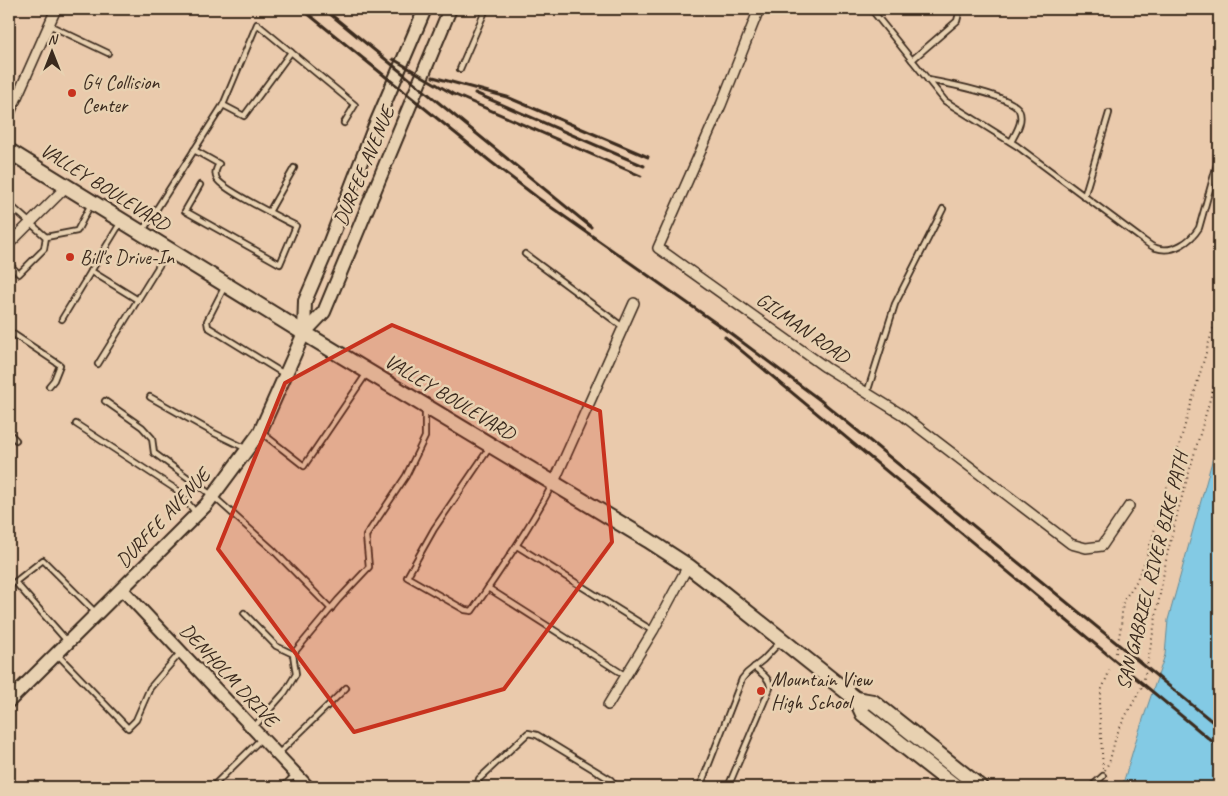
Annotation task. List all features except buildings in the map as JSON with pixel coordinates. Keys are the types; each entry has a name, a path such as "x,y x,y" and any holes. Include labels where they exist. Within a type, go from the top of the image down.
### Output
{"main road":[{"name":"DURFEE AVENUE","path":"304,333 305,301 374,128 425,9"},
{"name":"DURFEE AVENUE","path":"9,700 213,496 260,432 304,333 324,312 450,9"},
{"name":"VALLEY BOULEVARD","path":"13,153 225,285 554,482 688,566 856,699 863,714 956,787"},
{"name":"VALLEY BOULEVARD","path":"856,699 873,702 980,787"}],"street":[{"path":"9,115 56,9"},
{"name":"GILMAN ROAD","path":"758,9 721,105 658,248 825,367 901,414 1071,544 1086,548 1102,546 1129,506"},
{"path":"9,244 66,187"},
{"path":"554,482 634,303"},
{"path":"608,705 653,631 688,566"},
{"name":"DENHOLM DRIVE","path":"122,589 308,787"}],"lane":[{"path":"460,69 486,9"},
{"path":"871,9 945,101 1011,142 1157,249 1169,249 1190,240 1199,228 1219,158"},
{"path":"912,60 957,21 960,9"},
{"path":"141,233 222,105 257,24 355,105 344,123"},
{"path":"49,25 108,52"},
{"path":"222,105 244,116 291,52"},
{"path":"928,80 1010,101 1018,108 1021,115 1020,125 1011,142"},
{"path":"1084,197 1109,113"},
{"path":"194,150 219,164 215,171 220,183 296,226 280,264 185,211 200,185"},
{"path":"9,170 13,153"},
{"path":"269,212 294,168"},
{"path":"46,237 77,231 91,202"},
{"path":"9,204 46,237"},
{"path":"867,393 895,304 943,209"},
{"path":"62,318 121,221"},
{"path":"9,264 19,274 44,249 46,237"},
{"path":"98,364 169,250"},
{"path":"525,254 624,328"},
{"path":"91,271 138,300"},
{"path":"225,285 207,321 208,327 286,375"},
{"path":"9,331 60,365 54,380 49,386"},
{"path":"260,432 304,466 368,371"},
{"path":"150,397 248,450"},
{"path":"105,401 142,427 152,438 154,454 213,496 272,550 331,609"},
{"path":"253,728 285,692 296,674 293,654 369,567 366,536 406,476 425,438 425,405"},
{"path":"76,424 177,490 196,514"},
{"path":"9,433 16,440"},
{"path":"491,446 434,529 408,577 465,610 472,610 488,588 538,513 554,482"},
{"path":"517,546 653,631"},
{"path":"68,642 15,582 43,560 96,614"},
{"path":"488,588 626,676"},
{"path":"244,613 276,646 293,654"},
{"path":"700,787 742,679 781,640"},
{"path":"56,654 128,728 136,720 150,688 181,652"},
{"path":"728,787 770,688 771,683 754,667"},
{"path":"278,754 346,688"},
{"path":"477,787 479,779 528,734 537,735 611,780 616,787"},
{"path":"212,787 262,738"},
{"path":"283,787 296,774"},
{"path":"1091,787 1103,776"}],"path":[{"path":"1116,653 1121,626 1122,605 1135,584 1146,559 1219,308"},
{"name":"SAN GABRIEL RIVER BIKE PATH","path":"1103,776 1110,760 1116,736 1142,687 1167,555 1219,368"},
{"path":"1103,776 1104,762 1099,704 1102,689 1111,667"}],"highlighted area":[{"path":"392,325 600,411 612,542 504,689 354,732 218,549 285,383"}],"water":[{"path":"1219,436 1219,787 1122,787 1165,655 1168,620"}],"railway":[{"path":"302,9 538,198 730,333 820,400 1219,727"},
{"path":"324,9 591,227"},
{"path":"393,59 453,94 641,176"},
{"path":"433,77 507,97 648,157"},
{"path":"475,93 644,166"},
{"path":"725,337 1219,747"}],"place":[{"name":"G4 Collision Center","path":"72,93"},
{"name":"Bill's Drive-In","path":"70,257"},
{"name":"Mountain View High School","path":"761,691"}]}
